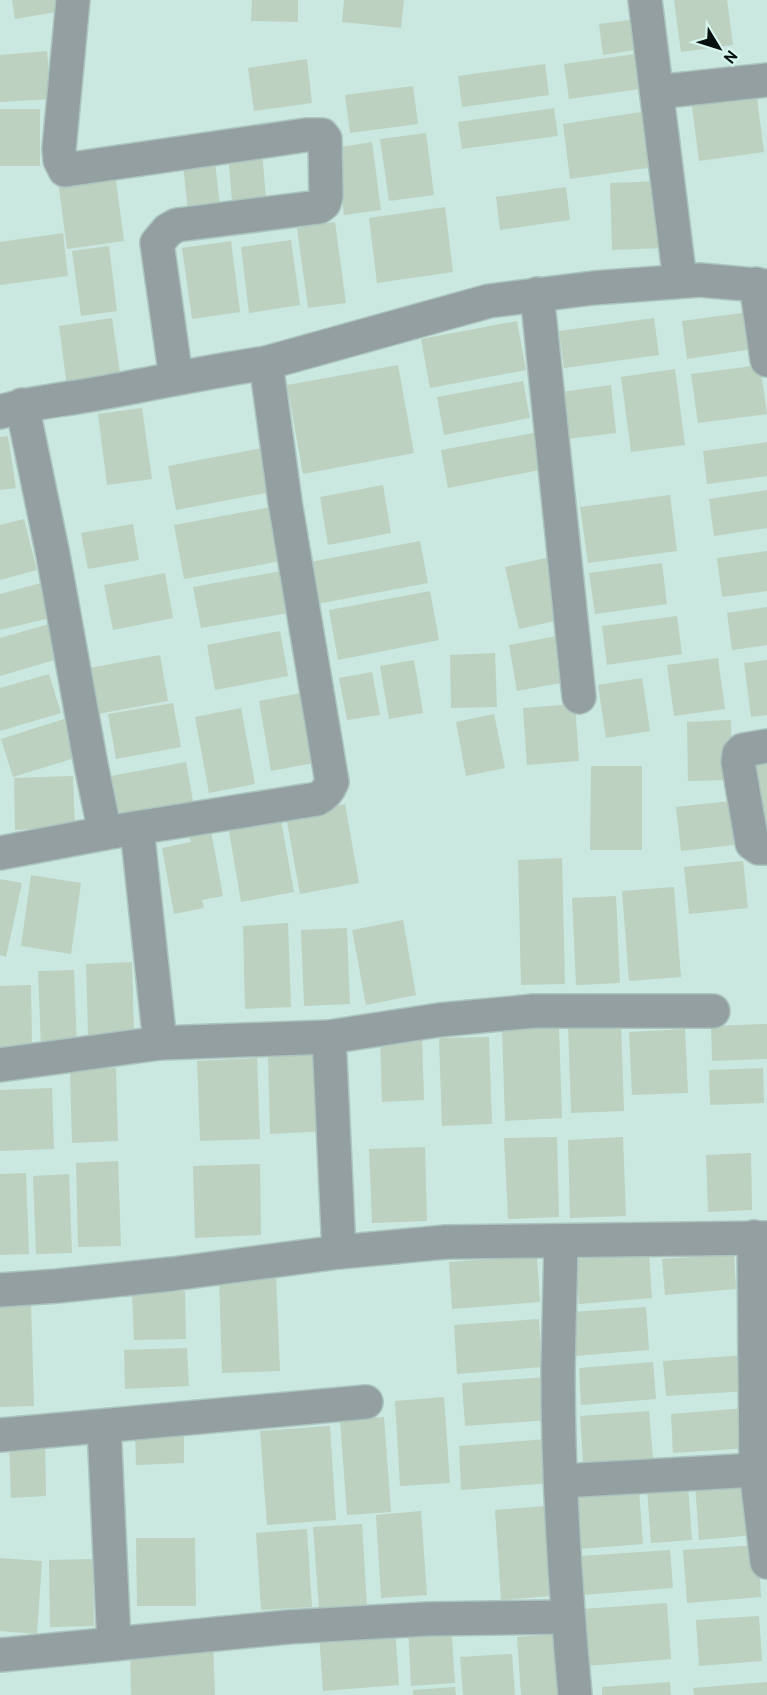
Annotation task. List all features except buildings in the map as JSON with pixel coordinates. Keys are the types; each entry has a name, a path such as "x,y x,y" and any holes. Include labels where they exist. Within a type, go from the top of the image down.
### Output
{"street":[{"path":"73,0 59,149 60,160 65,170 306,135 321,135 325,139 326,196 324,203 319,207 187,223 168,230 156,243 176,378"},
{"path":"645,0 680,281"},
{"path":"657,92 767,80"},
{"path":"105,833 53,555 11,408 266,363 489,301 537,294 680,281 700,280 762,285 767,360"},
{"path":"537,294 579,697"},
{"path":"0,853 105,833 317,799 327,792 332,782 285,502 266,363"},
{"path":"767,746 743,750 739,754 738,762 752,843 759,848 767,848"},
{"path":"137,828 160,1043"},
{"path":"0,1065 160,1043 329,1037 439,1020 534,1011 713,1011"},
{"path":"329,1037 339,1252"},
{"path":"0,1290 172,1274 339,1252 446,1242 760,1238 762,1470 767,1562"},
{"path":"561,1242 558,1372 561,1481 568,1617 575,1695"},
{"path":"0,1435 366,1402"},
{"path":"104,1426 114,1644"},
{"path":"561,1481 762,1470"},
{"path":"0,1655 288,1627 427,1619 568,1617"}]}
